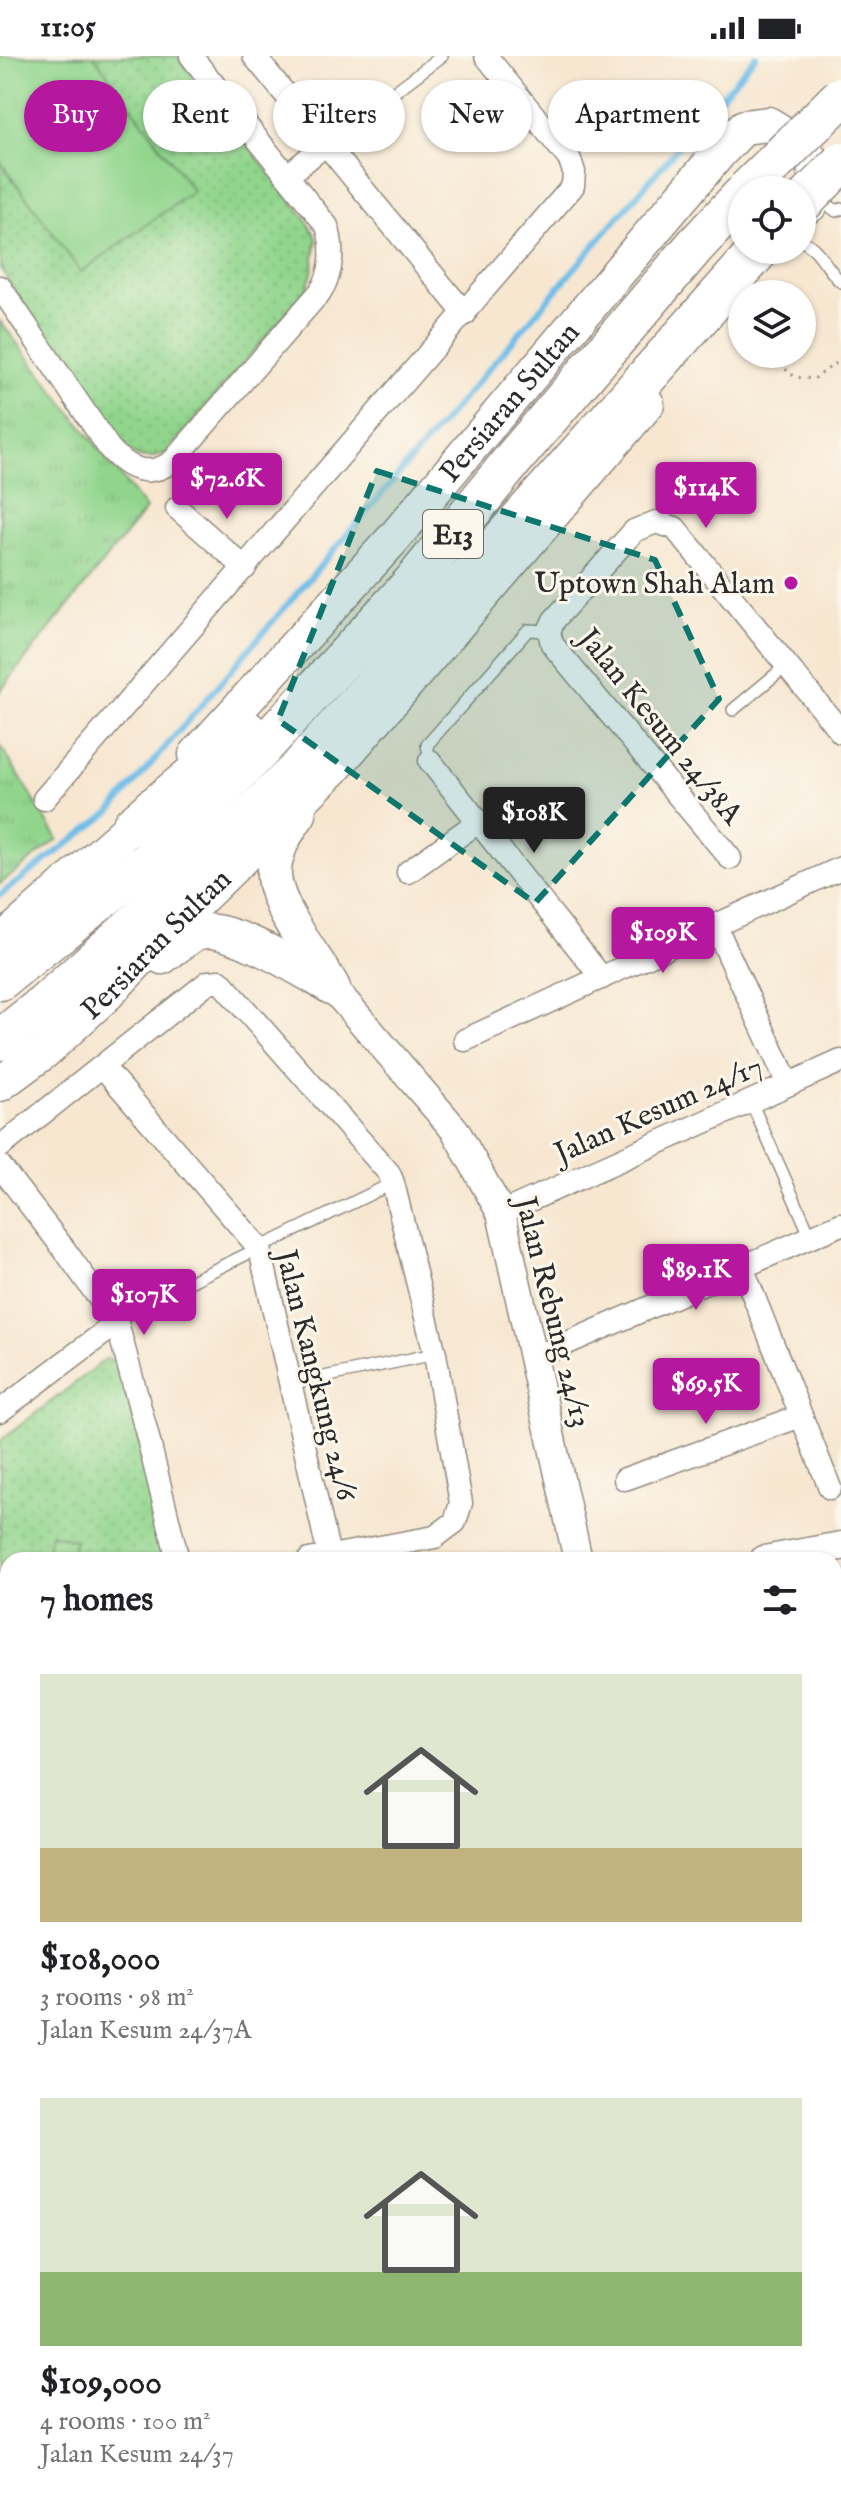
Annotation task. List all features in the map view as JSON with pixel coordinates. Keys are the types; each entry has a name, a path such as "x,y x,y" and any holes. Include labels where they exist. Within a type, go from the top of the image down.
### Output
{"highway":[{"path":"761,176 841,97"},
{"path":"816,206 841,163"},
{"name":"E13","path":"0,1040 45,1004 162,875 260,750 412,584 515,457 728,211"},
{"name":"E13","path":"0,980 162,875 299,769 747,264"},
{"path":"133,825 247,731 425,540 515,457"}],"main road":[{"name":"Persiaran Sultan","path":"0,943 133,825 394,538 744,127 768,124 791,138 814,163 815,176"},
{"name":"Persiaran Sultan","path":"0,1084 45,1051 107,994 334,768 597,465 763,264"},
{"path":"333,988 280,900 273,872 283,836 334,768"},
{"path":"107,994 199,932 230,935 267,950 333,988"}],"street":[{"path":"0,287 119,460 132,468 149,471 163,469 195,436 320,292 329,279 331,236 327,226 191,56"},
{"path":"254,56 274,80"},
{"path":"44,799 573,186 574,172 570,160 486,56"},
{"path":"287,176 316,152"},
{"path":"333,152 465,314"},
{"path":"177,508 245,568"},
{"path":"549,631 554,620 634,531 656,522 675,528 841,732"},
{"name":"Jalan Kesum 24/38A","path":"549,631 552,644 730,858"},
{"path":"430,761 602,978"},
{"path":"408,872 478,822"},
{"path":"465,1040 841,868"},
{"path":"715,925 788,1084"},
{"path":"0,1147 208,982 220,981 389,1173 435,1354 461,1503 455,1522 435,1537 355,1552"},
{"name":"Jalan Rebung 24/13","path":"333,988 455,1130 501,1213 576,1552"},
{"name":"Jalan Kesum 24/17","path":"501,1213 841,1061"},
{"name":"Jalan Kangkung 24/6","path":"103,1067 260,1249 322,1552"},
{"path":"0,1166 117,1323 176,1552"},
{"path":"533,1358 841,1224"},
{"path":"742,1267 830,1488"},
{"path":"0,1411 117,1323"},
{"path":"625,1479 801,1416"},
{"path":"808,1552 841,1546"}],"lane":[{"path":"405,84 442,56"},
{"path":"816,250 829,272 841,282"},
{"path":"430,761 427,745 528,630 549,631"},
{"path":"733,710 787,665"},
{"path":"751,1102 811,1237"},
{"path":"117,1323 136,1308 393,1183"},
{"path":"290,1384 435,1354"}],"path":[{"path":"784,368 795,377 814,379 841,359"}],"highlighted area":[{"path":"377,471 655,560 719,699 535,903 278,720"}],"green space":[{"path":"0,56 177,56 196,80 143,80 143,152 253,152 303,215 317,238 306,290 166,453 151,458 139,457 117,441 0,268"},
{"path":"0,56 94,56 112,80 24,80 24,152 127,152 127,101 143,123 143,152 164,152 193,191 81,272 0,161"},
{"path":"0,321 146,509 0,691"},
{"path":"0,745 58,839 0,884"},
{"path":"106,1359 118,1361 170,1552 0,1552 0,1441"},
{"path":"51,1534 75,1540 71,1552 46,1552"}],"waterway":[{"path":"0,895 110,812 756,56"}],"place":[{"name":"Uptown Shah Alam","path":"791,583"}]}
